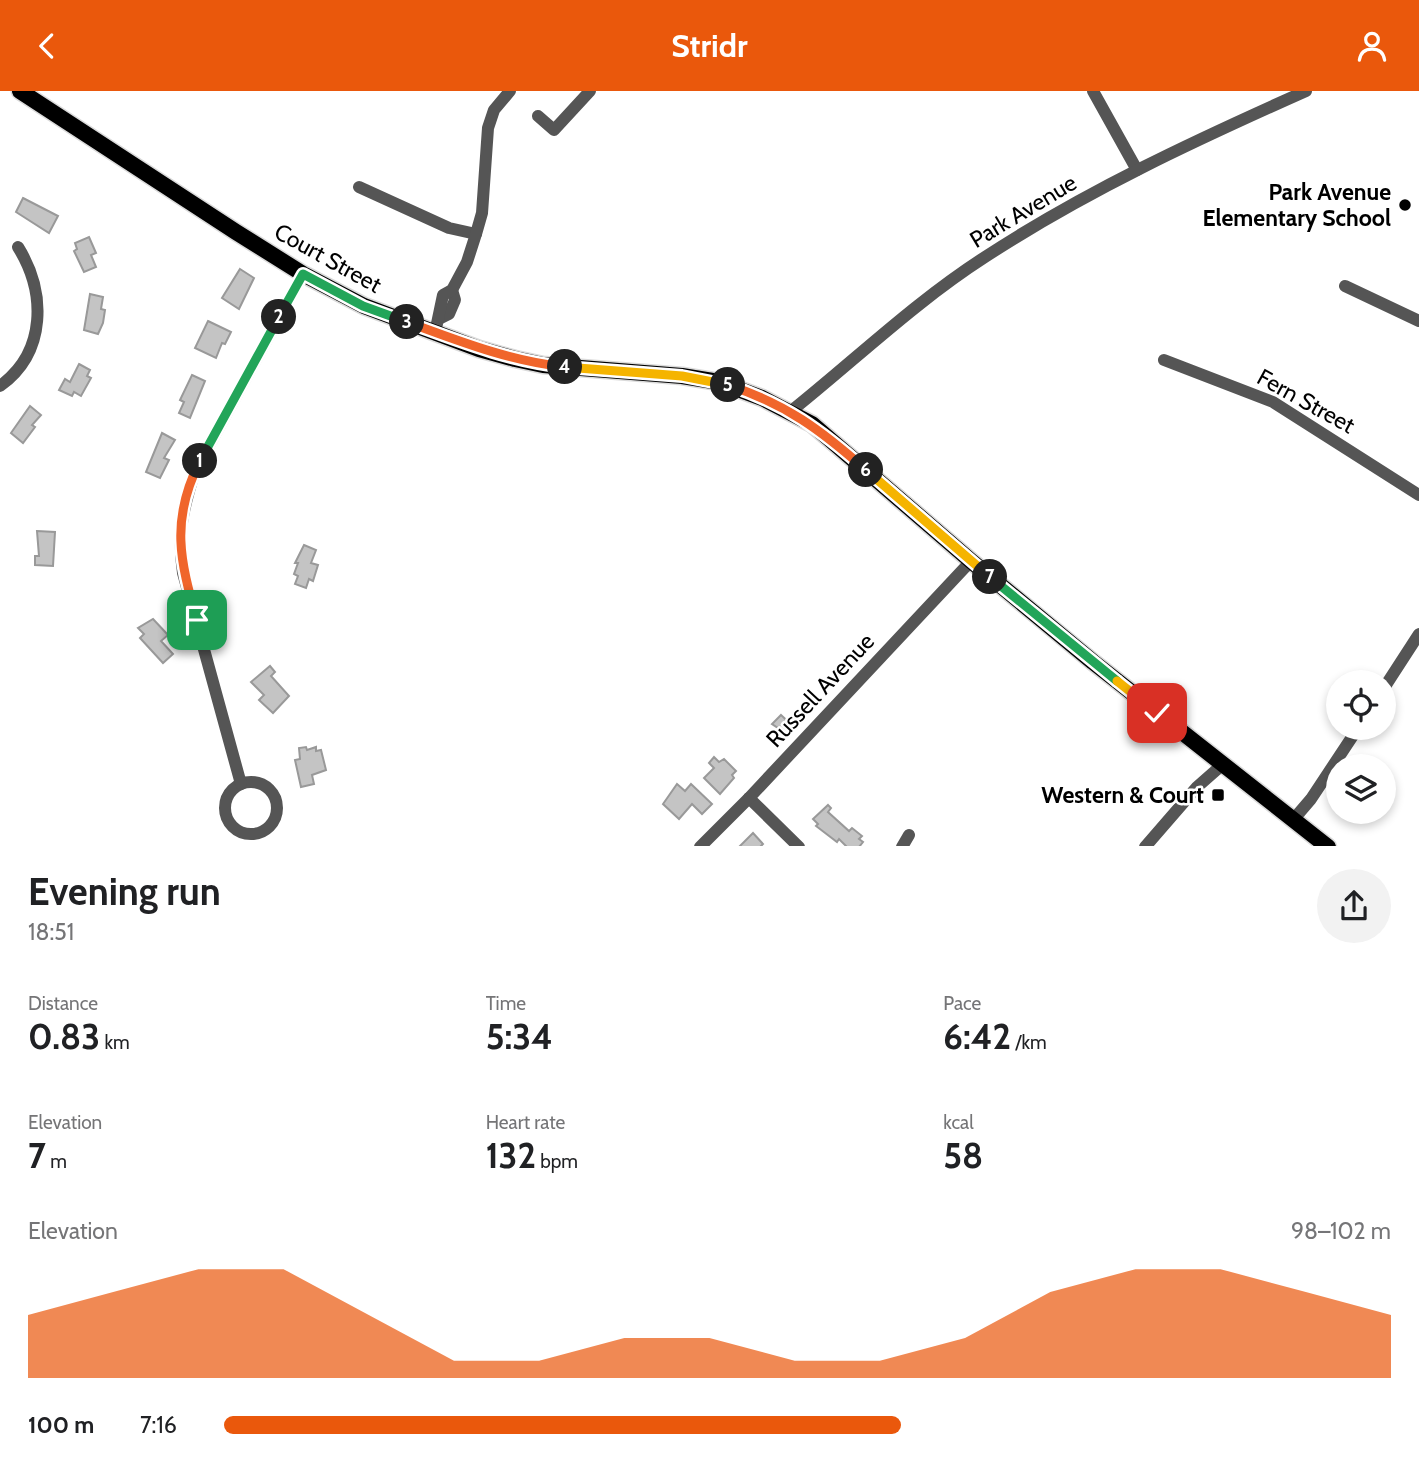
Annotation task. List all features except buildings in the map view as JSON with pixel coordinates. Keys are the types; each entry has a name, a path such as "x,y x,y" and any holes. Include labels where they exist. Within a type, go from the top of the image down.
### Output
{"main road":[{"name":"Court Street","path":"20,91 303,274 363,306 437,326 479,349 543,365 682,376 719,382 790,412 825,433 971,561 1222,765 1328,846"}],"street":[{"path":"437,326 438,307 443,295 452,290 467,262 476,235 482,213 488,128 494,110 510,91"},
{"path":"538,116 554,130 590,91"},
{"path":"1093,91 1137,170"},
{"name":"Park Avenue","path":"790,412 934,292 1044,220 1137,170 1306,91"},
{"path":"359,187 449,228 476,235"},
{"path":"0,386 20,366 37,332 37,291 18,247"},
{"path":"242,784 183,573 178,542 184,505 195,471 303,274"},
{"path":"1345,286 1419,321"},
{"name":"Fern Street","path":"1164,360 1273,402 1419,495"},
{"name":"Russell Avenue","path":"700,846 749,798 971,561"},
{"path":"1395,670 1419,633"},
{"path":"1293,820 1311,799 1350,740"},
{"path":"1144,846 1184,801 1222,765"},
{"path":"252,782 263,785 276,801 277,812 273,822 265,830 255,834 244,833 235,828 228,820 225,810 227,799 233,790 242,784 252,782"},
{"path":"749,798 799,846"}],"place":[{"name":"Park Avenue Elementary School","path":"1405,205"},
{"name":"Western & Court","path":"1218,795"}],"route":[{"path":"197,620 183,573 178,542 184,505 195,471 303,274 363,306 479,349 515,359 543,365 682,376 719,382 780,406 825,433 971,561 1157,713"}]}
